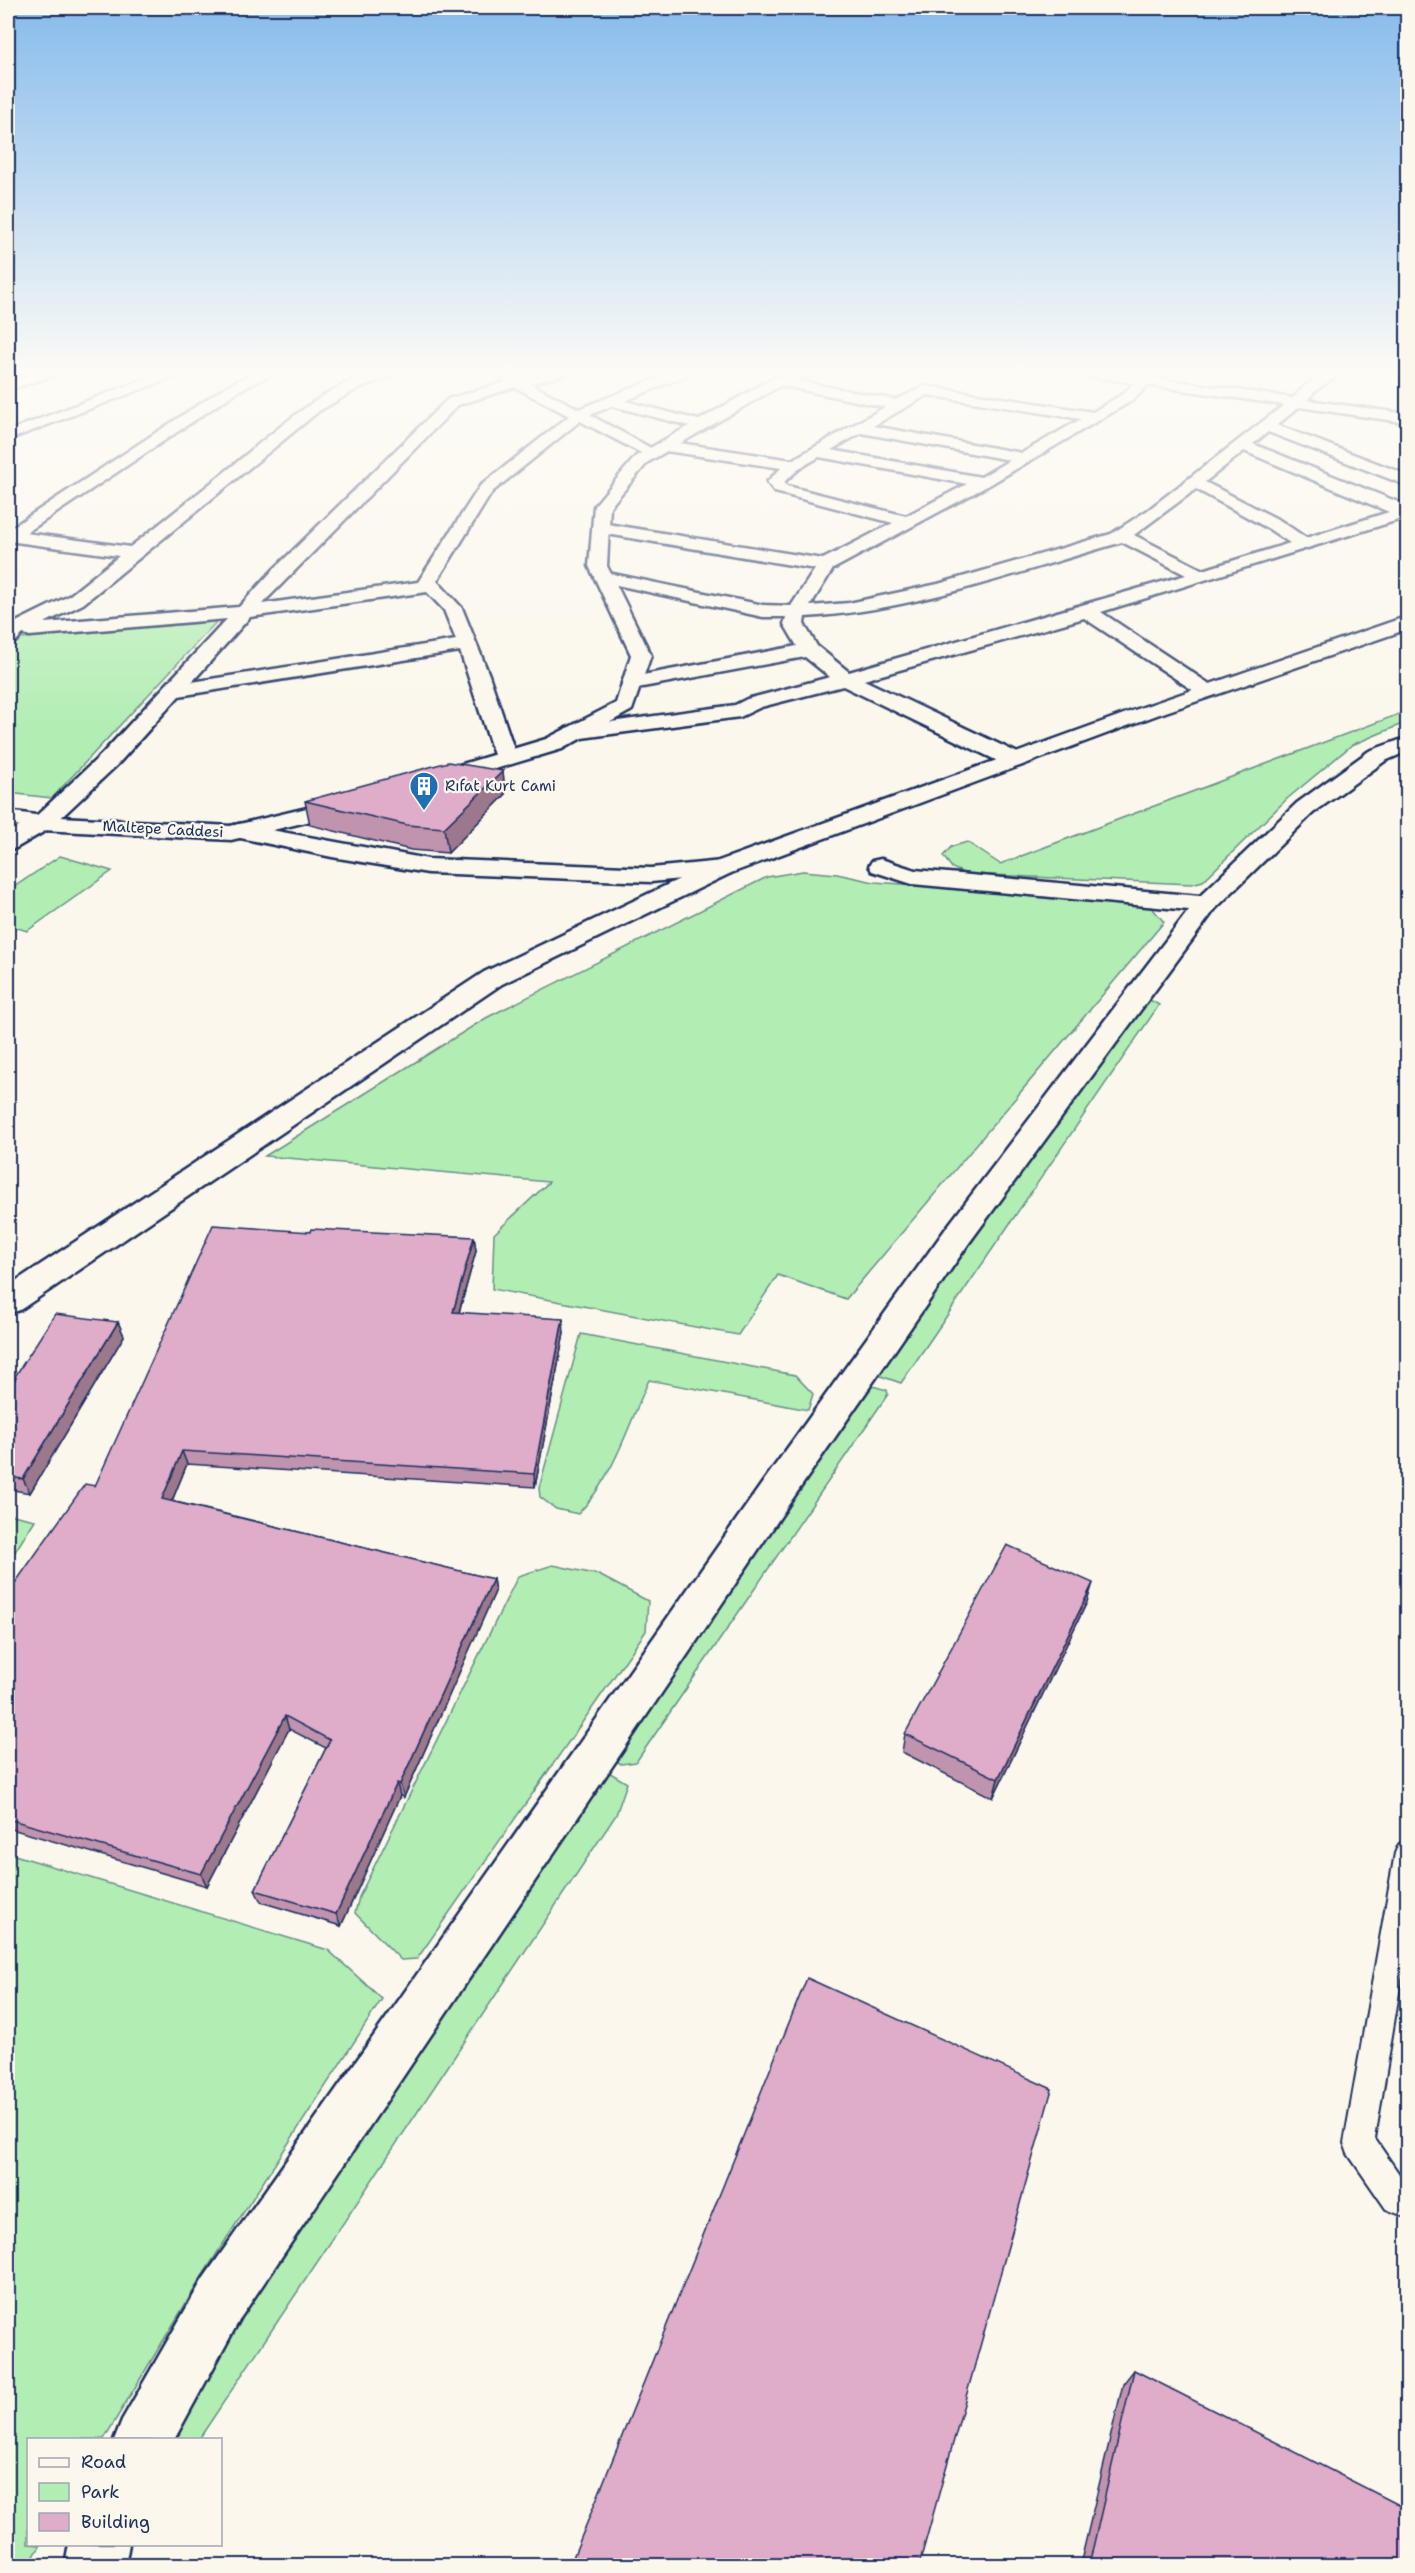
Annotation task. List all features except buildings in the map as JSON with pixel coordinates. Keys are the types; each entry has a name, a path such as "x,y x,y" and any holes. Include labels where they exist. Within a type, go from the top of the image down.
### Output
{"street":[{"path":"9,536 77,491"},
{"path":"10,633 76,600 210,491"},
{"path":"8,843 42,823 110,759 280,573 363,491"},
{"path":"485,491 427,582 453,608 506,758"},
{"path":"415,786 554,744 626,706 641,655 598,566 602,506 615,491"},
{"path":"789,491 906,521"},
{"path":"966,491 826,565 797,612 794,624 809,650 846,679 1014,760"},
{"path":"603,576 763,611 849,609 942,589 1121,535 1154,514 1183,491"},
{"path":"1211,491 1275,525 1304,544"},
{"path":"1357,491 1406,511"},
{"path":"574,733 740,711 754,703 846,679 1201,576 1406,511"},
{"path":"601,528 826,565"},
{"path":"1121,535 1201,576"},
{"path":"9,536 133,553"},
{"path":"10,633 244,612 430,586"},
{"path":"1085,610 1208,691"},
{"path":"8,1302 493,978 722,868 1014,760 1407,622"},
{"path":"173,691 467,644"},
{"path":"632,683 809,650"},
{"path":"143,2438 222,2298 776,1493 958,1235 1206,904 1305,808 1377,756 1407,742"},
{"name":"Maltepe Caddesi","path":"8,818 42,823 231,833 370,800"},
{"path":"239,831 428,866 651,875 722,868"},
{"path":"881,866 912,877 1206,904"},
{"path":"95,2565 99,2546"}],"lane":[{"path":"1407,1853 1359,2143 1397,2198 1407,2203"}],"green space":[{"path":"220,618 52,798 8,793 8,654 16,639"},
{"path":"1407,711 1407,722 1352,745 1288,798 1203,881 1192,884 966,874 952,868 943,856 951,847 967,842 1000,864"},
{"path":"60,856 112,871 27,931 8,925 8,891"},
{"path":"803,871 837,874 874,882 1105,898 1152,908 1164,922 846,1299 778,1275 738,1335 492,1289 494,1234 549,1182 265,1156 486,1018 767,877"},
{"path":"1143,1000 1159,1005 901,1383 878,1375"},
{"path":"581,1334 795,1375 813,1394 808,1410 649,1380 611,1467 591,1499 578,1514 556,1509 540,1497 539,1488"},
{"path":"869,1385 887,1390 888,1394 636,1762 621,1764 608,1756"},
{"path":"8,1514 35,1520 8,1563"},
{"path":"553,1565 599,1575 648,1601 646,1631 417,1959 401,1960 355,1913 359,1897 518,1576"},
{"path":"602,1768 627,1783 616,1815 200,2438 157,2438"},
{"path":"8,1853 328,1950 382,1999 201,2278 105,2438 27,2438 27,2546 40,2546 28,2566 8,2565"}],"place":[{"name":"Rıfat Kurt Cami","path":"424,812"}]}
